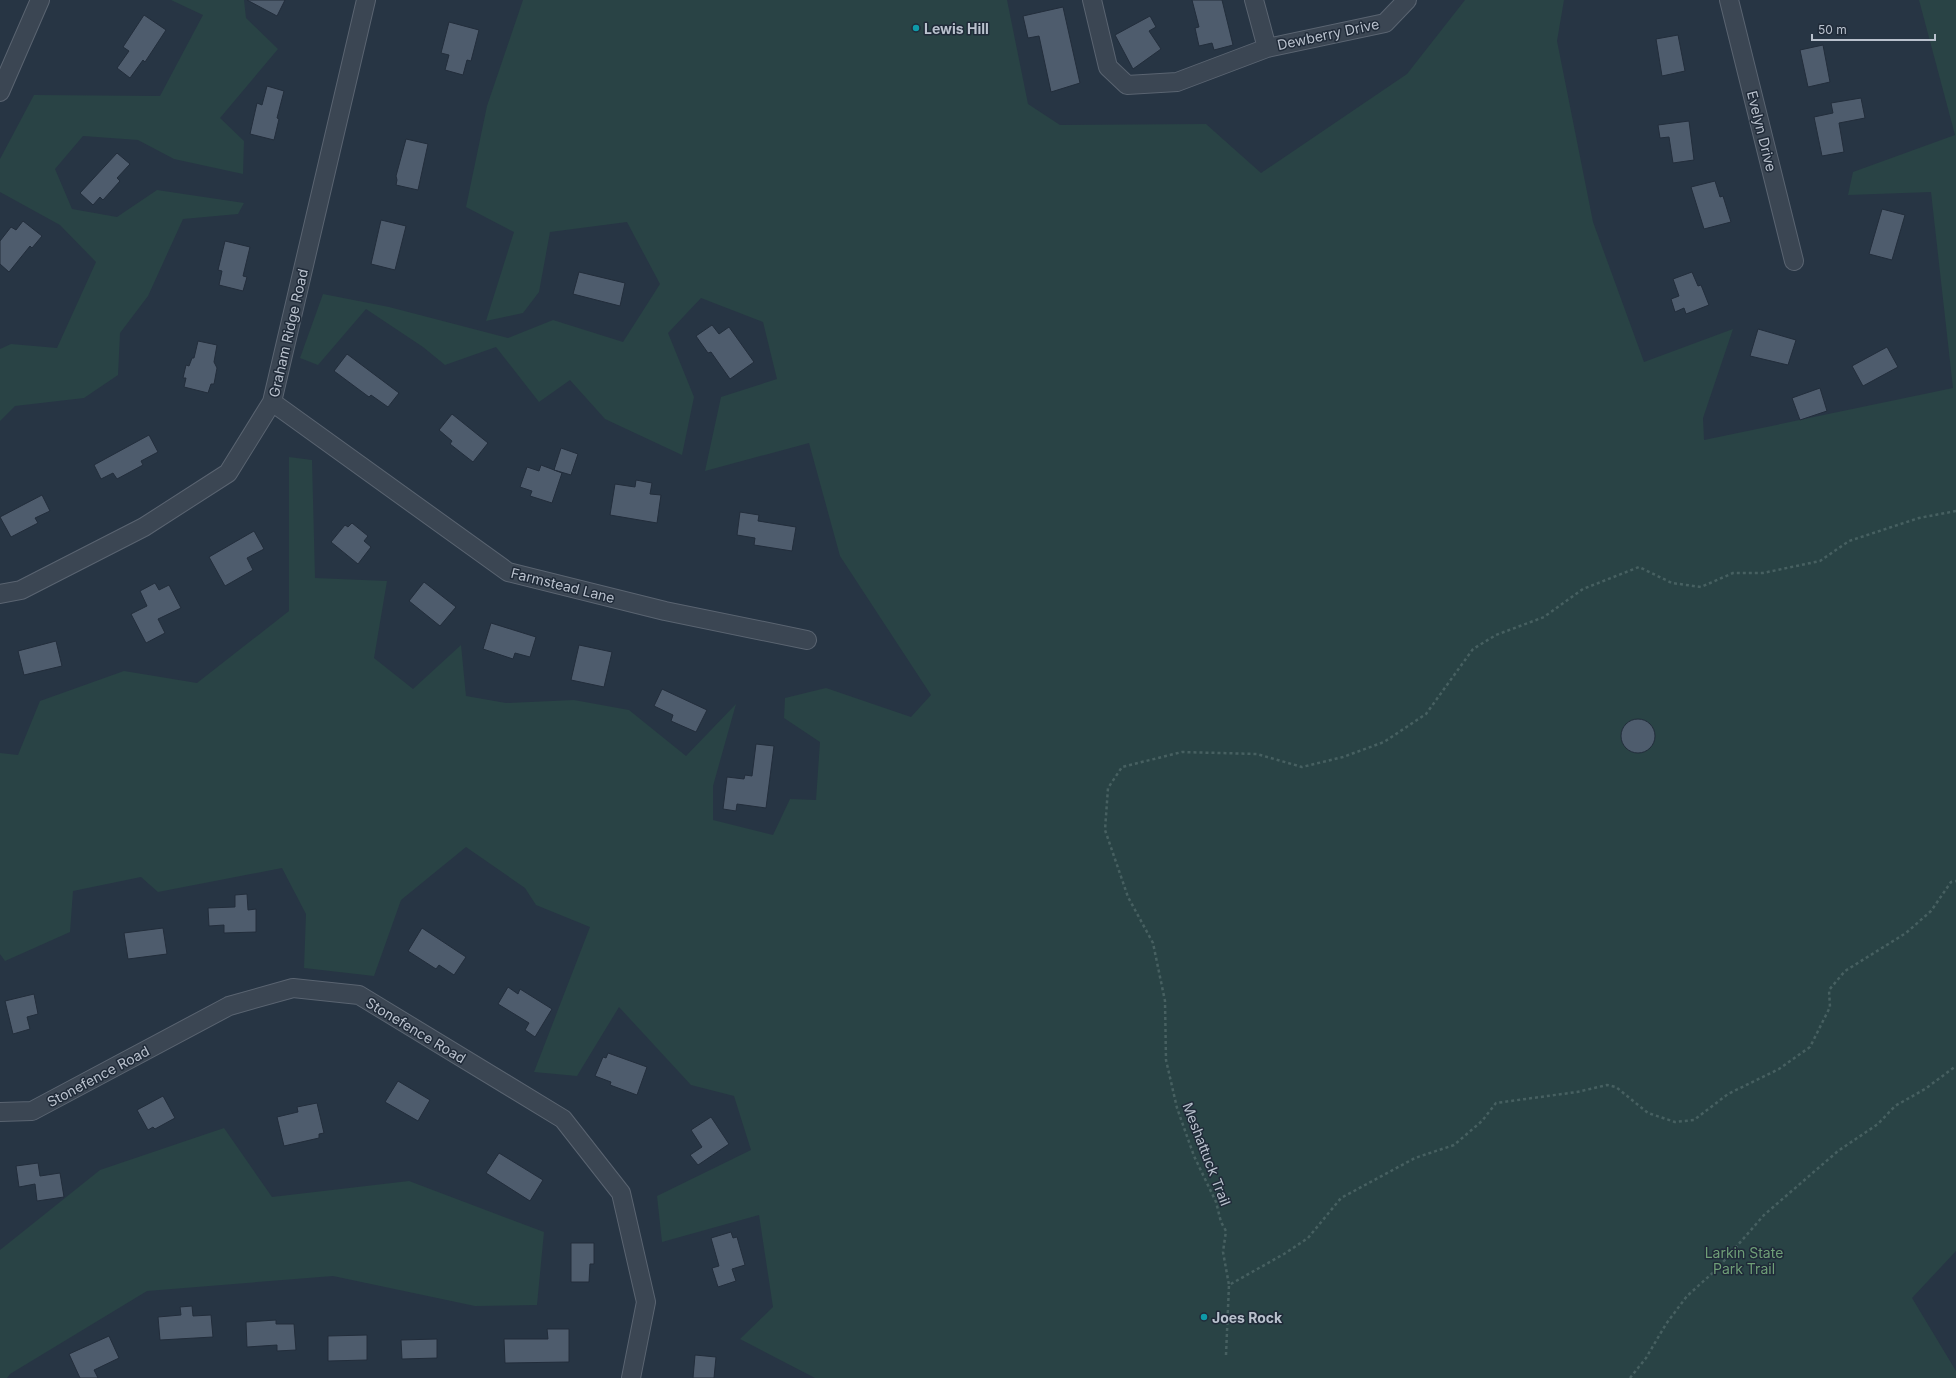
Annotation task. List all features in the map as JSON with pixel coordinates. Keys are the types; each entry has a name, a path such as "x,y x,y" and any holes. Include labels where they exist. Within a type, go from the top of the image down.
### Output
{"street":[{"path":"0,92 40,0"},
{"name":"Graham Ridge Road","path":"0,594 21,590 144,527 228,473 272,402 366,0"},
{"path":"1092,0 1108,68 1127,85 1177,82 1267,48"},
{"name":"Dewberry Drive","path":"1254,0 1267,48 1385,23 1407,0"},
{"name":"Evelyn Drive","path":"1729,0 1794,261"},
{"name":"Farmstead Lane","path":"272,402 508,572 665,611 808,640"},
{"name":"Stonefence Road","path":"0,1112 32,1111 229,1006 293,988 358,995 563,1119 621,1193 646,1302 631,1378"}],"path":[{"name":"Meshattuck Trail","path":"1226,1355 1229,1285 1223,1252 1226,1231 1221,1222 1216,1202 1194,1156 1177,1108 1166,1060 1164,1001 1153,943 1128,897 1105,830 1108,788 1122,767 1182,752 1257,754 1302,767 1343,757 1384,742 1426,714 1473,649 1496,635 1544,617 1583,589 1639,567 1672,583 1701,587 1733,573 1763,573 1820,561 1849,541 1919,518 1956,511"},
{"path":"1229,1285 1284,1254 1308,1238 1341,1198 1415,1158 1454,1145 1482,1121 1496,1104 1577,1092 1607,1085 1616,1087 1648,1113 1675,1122 1694,1120 1728,1094 1779,1069 1810,1047 1830,1007 1830,990 1845,971 1906,933 1931,911 1951,882 1956,881"},
{"path":"1630,1378 1646,1358 1666,1324 1687,1296 1716,1270 1764,1215 1838,1151 1878,1124 1895,1106 1925,1089 1956,1066"}],"green space":[{"path":"171,0 244,0 246,18 278,49 220,118 244,141 243,174 174,159 138,140 83,136 55,169 72,209 117,217 157,190 244,203 238,214 183,219 148,296 120,333 118,375 84,398 15,406 0,421 0,349 11,344 57,348 96,262 60,225 0,192 0,159 34,95 160,96 203,15"},
{"name":"Larkin State Park Trail","path":"523,0 1007,0 1028,104 1060,125 1206,124 1261,173 1407,74 1465,0 1564,0 1557,41 1593,222 1644,362 1733,329 1703,418 1704,440 1953,388 1931,192 1848,195 1853,172 1955,135 1919,0 1956,0 1956,1251 1912,1298 1956,1371 1956,1378 815,1378 740,1339 773,1307 759,1215 662,1242 657,1196 751,1150 734,1096 691,1085 619,1007 577,1076 534,1072 590,927 536,905 525,888 466,847 401,900 374,976 304,968 306,914 282,868 158,892 141,877 73,891 70,932 5,961 0,954 0,753 18,755 40,701 124,671 197,683 289,611 289,457 312,460 315,578 387,581 374,658 413,689 461,645 466,696 506,703 574,700 629,710 686,756 736,704 713,786 713,820 773,835 790,799 816,800 820,742 784,718 785,698 826,688 911,717 931,695 840,556 809,443 705,471 721,397 777,379 763,322 701,298 668,333 694,397 682,455 605,419 570,380 539,402 496,347 445,365 423,347 366,309 318,365 300,358 323,294 389,307 508,338 553,320 623,342 660,284 627,222 550,232 539,292 523,313 486,321 514,232 466,207 487,106"},
{"path":"224,1128 272,1197 409,1181 544,1232 537,1305 475,1306 333,1276 147,1291 10,1374 7,1378 0,1378 0,1250 100,1170"}],"building":[{"path":"247,0 285,0 277,16"},
{"path":"1192,0 1222,0 1233,45 1214,50 1212,43 1199,46 1195,28 1199,27"},
{"path":"1063,7 1080,83 1051,92 1039,36 1028,38 1023,16"},
{"path":"144,15 166,30 145,62 143,60 130,78 117,68 129,51 123,47"},
{"path":"1150,16 1156,27 1149,31 1161,49 1133,69 1115,35"},
{"path":"449,22 479,30 471,61 467,60 463,75 445,70 449,55 441,53"},
{"path":"1678,35 1685,71 1662,76 1656,39"},
{"path":"1823,45 1830,82 1808,87 1800,50"},
{"path":"267,86 284,91 277,118 279,119 274,140 250,134 257,103 262,105"},
{"path":"1861,98 1865,118 1839,123 1844,152 1822,156 1814,117 1833,113 1831,103"},
{"path":"1689,121 1694,160 1673,163 1669,137 1660,138 1658,125"},
{"path":"406,139 428,144 418,190 396,185 396,176"},
{"path":"117,153 130,164 117,178 120,181 103,200 100,197 93,205 80,193"},
{"path":"1715,181 1720,197 1723,196 1731,222 1704,229 1691,187"},
{"path":"1882,209 1905,215 1892,260 1869,254"},
{"path":"381,220 406,226 395,270 371,264"},
{"path":"23,221 42,236 32,248 30,246 9,272 0,264 0,241 11,227 16,230"},
{"path":"225,241 250,247 243,276 247,277 243,291 219,285 222,271 218,270"},
{"path":"579,272 625,283 620,306 573,294"},
{"path":"1692,272 1698,286 1701,285 1709,305 1686,314 1684,308 1675,312 1671,299 1679,296 1673,279"},
{"path":"712,325 719,334 729,327 754,362 730,379 711,352 708,353 696,336"},
{"path":"1758,329 1796,340 1788,365 1750,356"},
{"path":"198,341 217,345 214,362 217,368 214,384 211,384 208,393 184,387 186,378 183,378 186,365 189,366 192,358 194,358"},
{"path":"1887,347 1898,367 1863,386 1852,366"},
{"path":"347,354 399,393 388,407 371,395 369,397 334,371"},
{"path":"1820,388 1827,411 1800,420 1792,398"},
{"path":"452,414 488,443 473,462 450,444 452,441 439,430"},
{"path":"149,435 158,452 141,461 143,465 117,479 113,473 101,479 94,465"},
{"path":"561,448 578,454 571,475 554,470"},
{"path":"541,465 562,473 552,503 530,496 532,491 520,487 527,467 539,471"},
{"path":"636,480 652,483 650,494 661,495 657,523 610,515 615,484 635,487"},
{"path":"42,495 50,511 35,518 38,523 11,537 0,517"},
{"path":"740,512 759,515 758,521 796,527 792,551 754,545 755,538 737,535"},
{"path":"352,523 368,536 364,541 371,547 358,564 331,542 345,525 348,527"},
{"path":"254,531 264,549 247,558 253,570 225,586 209,557"},
{"path":"424,582 456,607 440,626 409,601"},
{"path":"155,583 159,590 169,585 181,608 158,619 165,633 146,643 131,614 147,606 140,591"},
{"path":"491,623 536,637 530,657 515,653 513,659 483,649"},
{"path":"56,641 62,666 24,675 18,651"},
{"path":"579,645 612,652 604,687 571,680"},
{"path":"662,689 707,710 696,732 671,721 673,715 654,706"},
{"path":"1635,719 1641,719 1650,724 1654,730 1654,742 1650,748 1641,753 1635,753 1626,748 1621,739 1621,733 1626,724"},
{"path":"756,744 774,746 766,808 737,804 736,811 723,809 727,777 744,779 745,775 752,776"},
{"path":"247,894 248,910 256,909 256,932 224,933 224,925 209,926 208,908 235,907 235,895"},
{"path":"163,928 167,954 128,959 124,933"},
{"path":"422,928 466,957 454,975 439,965 436,969 408,951"},
{"path":"508,987 518,994 520,989 552,1009 535,1037 525,1030 529,1023 498,1004"},
{"path":"34,994 38,1014 27,1017 30,1029 13,1034 5,1001"},
{"path":"608,1053 647,1067 637,1095 610,1085 611,1082 595,1076 603,1057 606,1058"},
{"path":"398,1081 430,1100 418,1121 385,1102"},
{"path":"163,1096 175,1118 155,1129 153,1127 148,1130 137,1110"},
{"path":"317,1103 324,1133 319,1134 319,1138 284,1146 277,1117 298,1112 297,1107"},
{"path":"711,1117 729,1144 698,1165 690,1155 702,1147 691,1130"},
{"path":"499,1153 543,1180 530,1201 486,1173"},
{"path":"38,1163 40,1176 60,1173 64,1197 37,1201 35,1184 19,1187 16,1166"},
{"path":"731,1232 733,1238 737,1237 745,1265 732,1269 736,1281 718,1287 712,1268 719,1266 711,1238"},
{"path":"571,1243 594,1243 594,1264 590,1264 589,1282 571,1282"},
{"path":"192,1306 193,1316 211,1315 213,1337 160,1340 158,1317 181,1315 180,1307"},
{"path":"276,1320 276,1324 294,1324 296,1350 277,1351 277,1345 247,1347 246,1322"},
{"path":"547,1329 569,1329 569,1362 505,1363 504,1339 548,1339"},
{"path":"367,1335 367,1360 328,1361 328,1336"},
{"path":"109,1336 119,1358 94,1370 98,1378 80,1378 69,1354"},
{"path":"437,1339 437,1358 402,1359 401,1340"},
{"path":"695,1355 716,1357 714,1378 693,1378"}],"place":[{"name":"Lewis Hill","path":"916,28"},
{"name":"Joes Rock","path":"1204,1317"}]}
